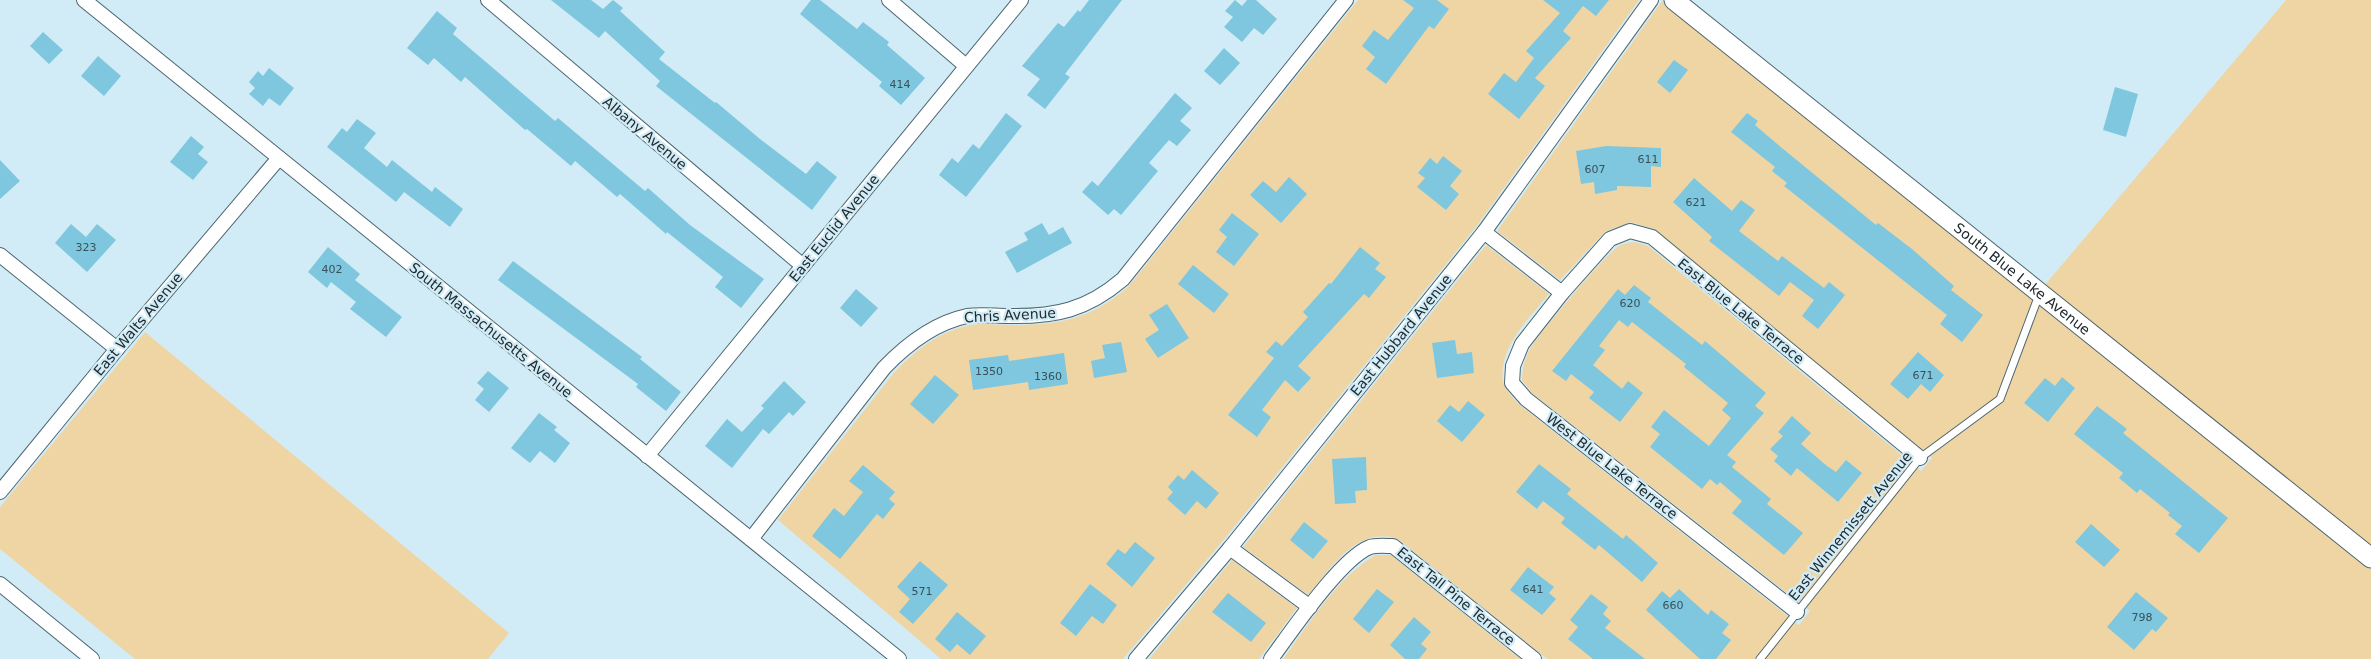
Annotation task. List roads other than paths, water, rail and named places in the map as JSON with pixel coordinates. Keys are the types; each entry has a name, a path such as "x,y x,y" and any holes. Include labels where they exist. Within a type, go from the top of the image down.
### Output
{"main road":[{"name":"South Blue Lake Avenue","path":"1674,0 2371,558"}],"street":[{"name":"South Massachusetts Avenue","path":"84,0 899,659"},
{"name":"Albany Avenue","path":"488,0 803,266"},
{"path":"889,0 966,66"},
{"name":"East Euclid Avenue","path":"647,456 1020,0"},
{"name":"Chris Avenue","path":"751,539 884,368 899,352 915,340 942,325 968,316 1026,316 1067,312 1106,293 1123,279 1346,0"},
{"name":"East Hubbard Avenue","path":"1136,659 1230,548 1484,232 1651,0"},
{"name":"East Walts Avenue","path":"0,492 117,349 279,158"},
{"name":"East Blue Lake Terrace","path":"1562,293 1610,239 1630,231 1652,237 1920,458"},
{"path":"1484,232 1562,293"},
{"path":"0,255 117,349"},
{"name":"West Blue Lake Terrace","path":"1562,293 1522,344 1513,366 1512,383 1526,399 1797,612"},
{"name":"East Tall Pine Terrace","path":"1272,659 1310,607 1351,559 1371,547 1393,546 1534,659"},
{"path":"1230,548 1310,607"},
{"path":"0,584 92,659"}],"lane":[{"name":"East Winnemissett Avenue","path":"1760,659 1920,458 2000,399 2040,293"}]}
